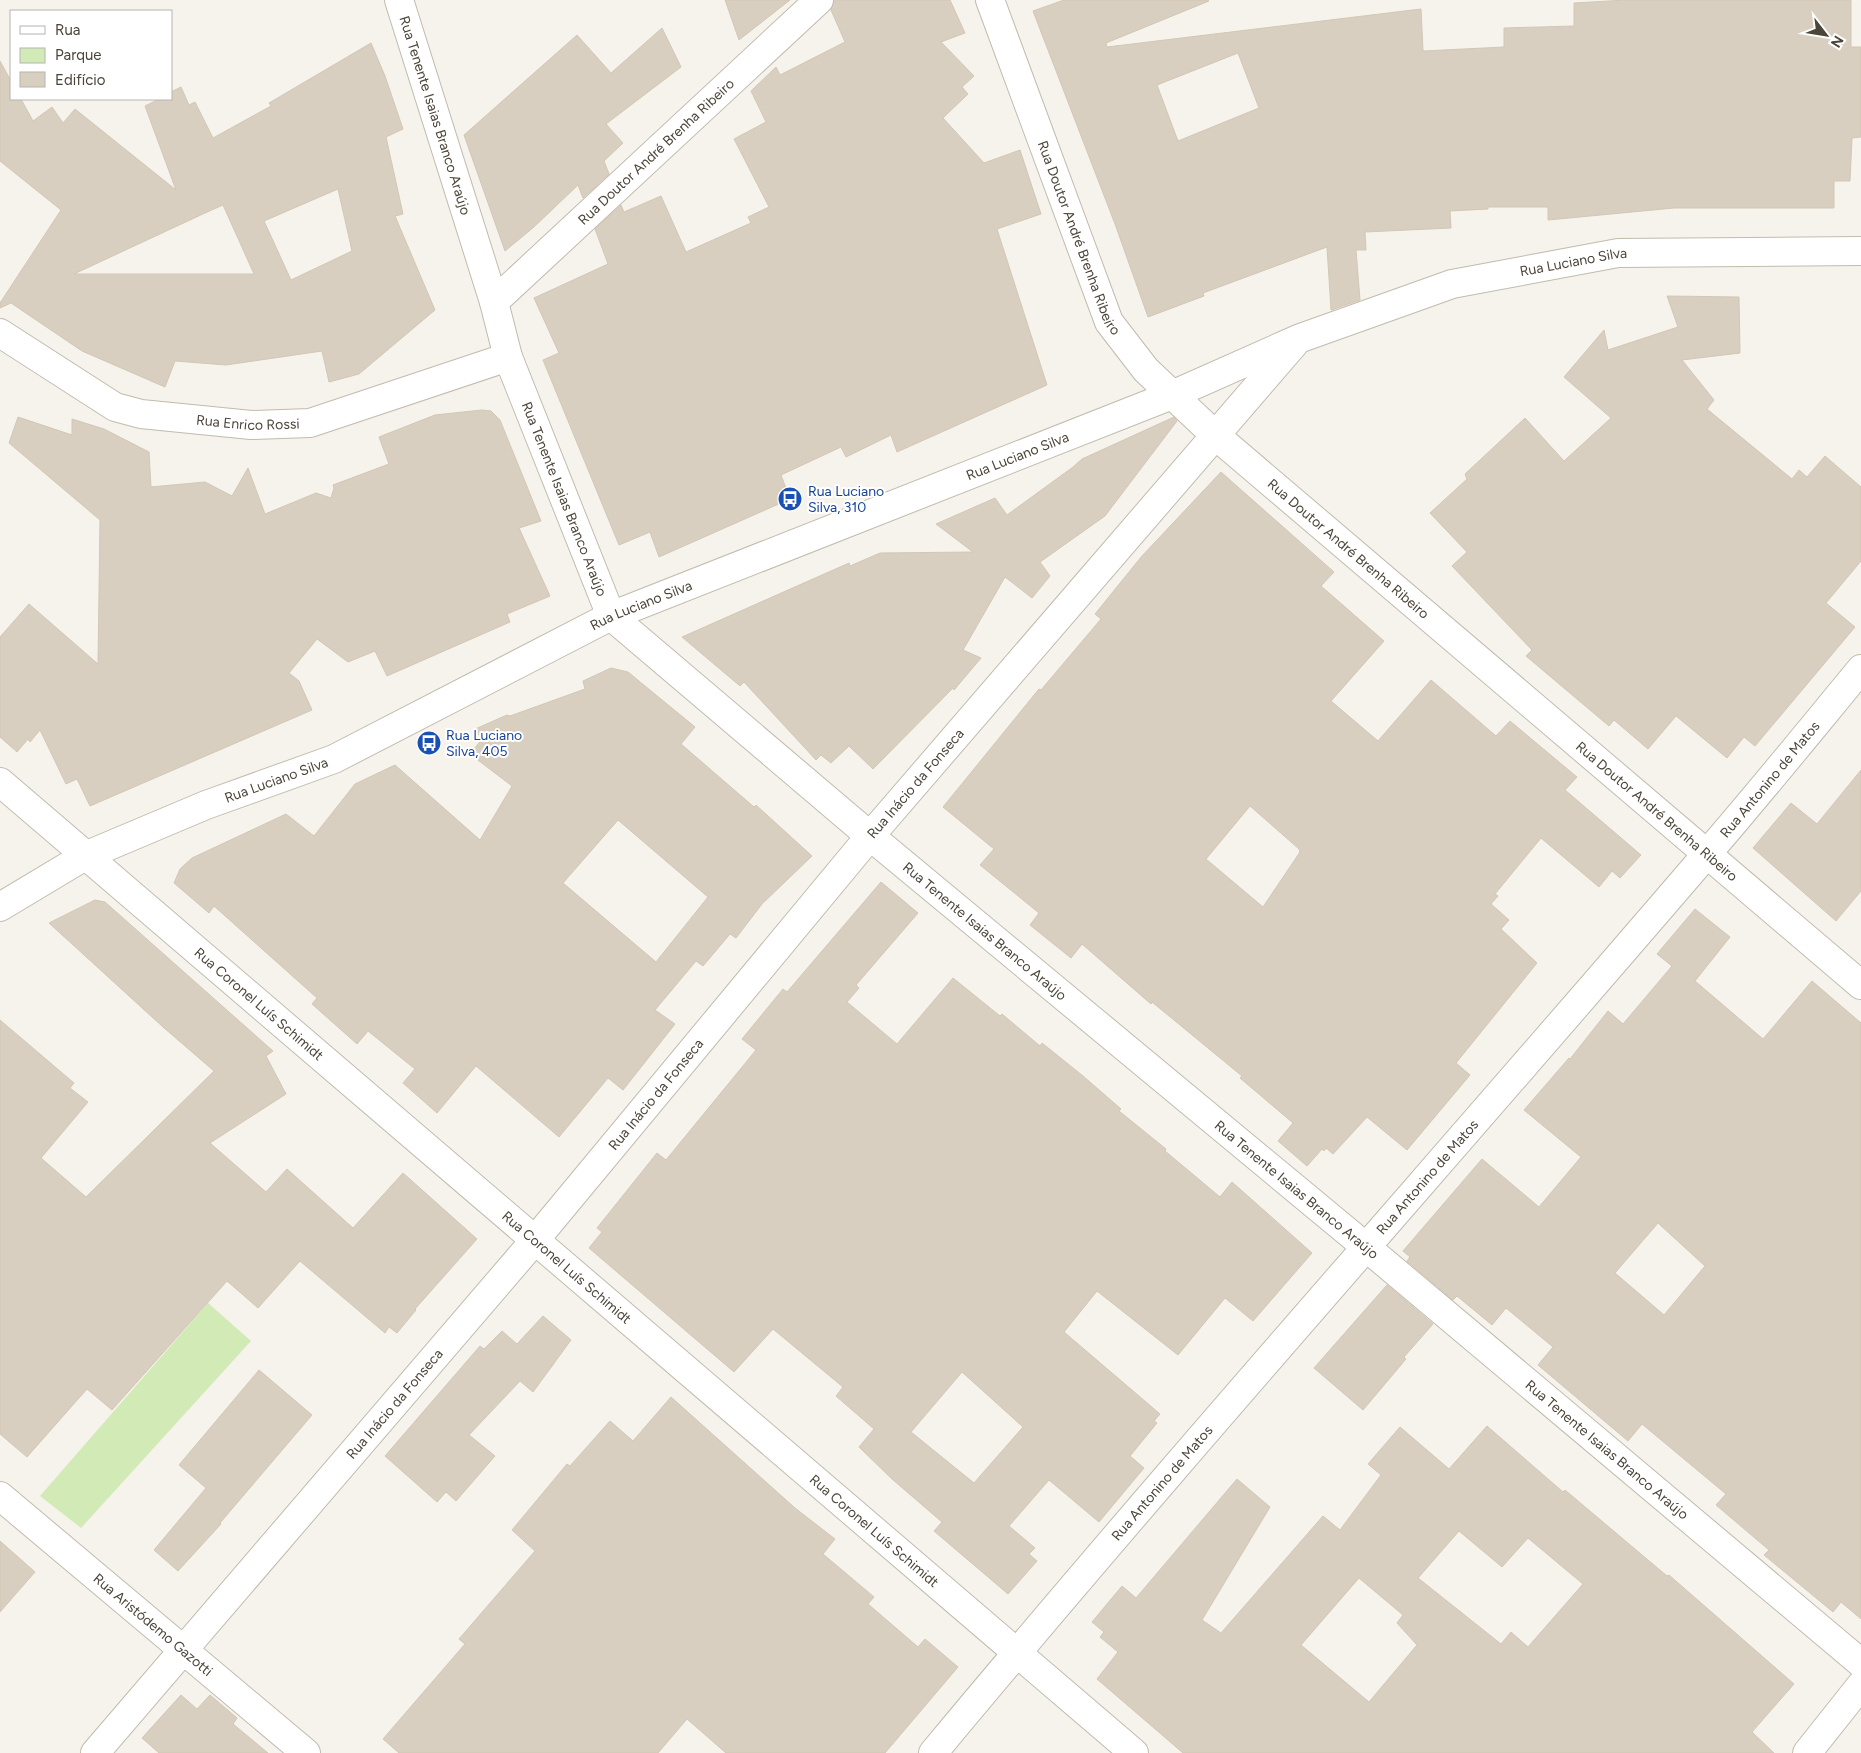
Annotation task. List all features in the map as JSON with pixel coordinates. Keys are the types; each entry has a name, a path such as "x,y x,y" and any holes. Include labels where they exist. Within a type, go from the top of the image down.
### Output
{"street":[{"name":"Rua Tenente Isaias Branco Araújo","path":"399,0 494,302 508,357 611,616 870,836 1366,1247 1861,1663"},
{"name":"Rua Doutor André Brenha Ribeiro","path":"494,302 819,0"},
{"name":"Rua Doutor André Brenha Ribeiro","path":"990,0 1109,322 1146,370 1215,436 1861,985"},
{"name":"Rua Luciano Silva","path":"0,907 85,856 206,805 334,759 611,616 1172,394 1298,339 1452,284 1618,253 1861,251"},
{"name":"Rua Enrico Rossi","path":"0,333 115,407 142,414 251,425 310,423 508,357"},
{"name":"Rua Luciano Silva","path":"1215,436 1298,339"},
{"name":"Rua Inácio da Fonseca","path":"95,1753 536,1240 870,836 1215,436"},
{"name":"Rua Antonino de Matos","path":"933,1753 1016,1653 1706,854 1861,669"},
{"name":"Rua Coronel Luís Schimidt","path":"0,782 1134,1753"},
{"name":"Rua Aristódemo Gazotti","path":"0,1496 306,1753"},
{"path":"1807,1753 1861,1685"}],"green space":[{"path":"208,1303 251,1341 81,1528 40,1496"}],"building":[{"path":"725,0 790,0 739,40"},
{"path":"834,0 950,0 965,33 941,42 974,76 962,87 968,94 943,118 984,163 1020,150 1041,214 997,229 1047,385 897,452 891,435 846,457 841,447 781,475 790,499 659,557 650,532 619,545 543,360 559,353 534,298 608,264 595,229 621,205 624,212 661,196 686,252 751,223 748,217 769,207 734,139 766,122 751,91 776,67 780,75 845,42 831,10"},
{"path":"1064,0 1209,1 1106,43 1107,47 1421,9 1423,51 1504,47 1504,28 1574,26 1574,3 1626,0 1851,0 1851,47 1861,47 1861,137 1852,138 1850,181 1834,181 1834,208 1674,208 1548,220 1548,207 1488,207 1488,209 1450,211 1451,228 1365,232 1366,250 1356,250 1360,300 1331,310 1327,247 1203,293 1204,296 1148,317 1115,224 1033,11","holes":["1238,53 1259,108 1178,141 1157,85"]},
{"path":"662,28 681,67 606,124 623,143 604,161 609,174 583,198 578,185 534,227 505,251 464,135 577,35 611,73"},
{"path":"371,43 385,76 403,129 386,137 403,214 395,216 435,310 359,374 329,382 322,351 226,365 175,361 165,387 82,351 11,303 0,308 0,303 61,210 0,161 0,61 10,79 10,100 22,100 33,121 52,107 63,123 75,109 176,190 145,106 157,100 172,100 172,92 181,87 189,105 195,102 213,138 271,106 269,103","holes":["338,189 352,251 291,280 264,221","223,205 254,274 74,274"]},
{"path":"1667,296 1739,297 1740,353 1682,360 1714,400 1707,409 1792,479 1799,470 1807,477 1825,456 1861,487 1861,561 1826,603 1855,627 1755,746 1744,737 1727,758 1676,716 1648,749 1614,720 1609,726 1526,656 1532,650 1452,566 1467,552 1430,513 1467,479 1465,474 1525,418 1564,461 1611,418 1564,377 1604,330 1608,350 1678,327"},
{"path":"482,410 491,411 500,420 541,521 519,528 550,596 507,614 510,622 387,676 375,651 348,662 317,639 289,673 299,681 312,710 90,806 77,779 66,784 40,730 30,742 28,739 17,752 0,737 0,637 29,604 98,664 100,520 9,443 18,417 72,435 72,419 104,429 149,452 151,487 205,482 232,496 248,468 265,514 316,493 331,498 333,485 389,464 379,437 435,415"},
{"path":"1174,417 1177,421 1105,516 1040,562 1050,576 1032,598 1005,577 963,650 981,658 954,690 953,688 873,769 849,746 831,763 821,755 816,760 744,682 740,686 682,637 849,563 850,566 880,553 973,552 936,524 995,498 1007,515 1082,459"},
{"path":"1221,472 1334,572 1321,586 1384,641 1331,701 1378,741 1431,680 1496,736 1510,721 1577,777 1565,790 1641,855 1620,878 1612,871 1599,887 1541,838 1495,894 1498,896 1491,904 1509,920 1501,929 1537,963 1456,1063 1470,1075 1407,1150 1367,1117 1333,1154 1326,1148 1324,1151 1322,1149 1307,1166 1278,1141 1293,1123 1240,1078 1242,1076 1152,1002 1151,1004 1082,944 1071,958 1030,925 1039,913 980,865 994,849 943,807 1039,689 1041,690 1101,619 1095,614 1142,556","holes":["1250,806 1299,849 1300,852 1263,907 1206,859"]},
{"path":"611,668 628,672 695,727 681,744 754,807 756,805 812,856 762,904 736,938 730,934 703,966 696,961 655,1010 675,1024 623,1090 608,1078 559,1137 476,1066 437,1113 403,1083 415,1069 368,1031 357,1044 312,1004 317,998 214,906 209,913 174,883 180,869 192,858 286,814 314,836 355,784 395,765 480,840 512,786 470,754 483,738 473,730 507,715 510,716 585,689 583,681","holes":["618,820 708,897 656,962 563,883"]},
{"path":"1861,770 1861,891 1836,921 1753,848 1791,803 1817,824"},
{"path":"881,882 918,913 856,985 859,988 847,1002 897,1044 953,978 1000,1016 1002,1014 1040,1046 1042,1043 1083,1076 1121,1109 1119,1111 1166,1149 1165,1151 1220,1197 1232,1182 1312,1253 1253,1321 1225,1298 1178,1355 1097,1291 1064,1332 1160,1414 1154,1421 1157,1423 1130,1456 1144,1468 1099,1522 1049,1480 1009,1526 1035,1548 1029,1554 1037,1561 1008,1594 934,1531 942,1522 892,1479 859,1447 874,1429 836,1396 843,1387 773,1329 734,1372 589,1248 602,1232 597,1228 657,1153 666,1160 756,1050 742,1039 783,989 787,992","holes":["962,1372 1023,1427 974,1483 911,1432"]},
{"path":"95,900 105,902 273,1051 266,1056 286,1094 210,1143 266,1192 287,1169 353,1228 403,1173 477,1239 415,1309 397,1333 389,1327 385,1333 300,1261 258,1308 227,1281 112,1410 87,1389 27,1457 0,1434 0,1020 74,1083 70,1088 88,1102 41,1158 86,1197 214,1071 49,923"},
{"path":"1695,909 1730,937 1695,981 1763,1039 1812,981 1861,1023 1861,1619 1841,1602 1833,1612 1764,1555 1769,1550 1716,1505 1726,1494 1642,1424 1628,1441 1538,1365 1553,1347 1506,1308 1492,1325 1457,1296 1453,1300 1407,1261 1410,1257 1403,1251 1482,1159 1539,1207 1581,1157 1524,1110 1570,1059 1608,1011 1623,1024 1672,966 1657,954","holes":["1658,1223 1705,1266 1664,1315 1615,1273"]},
{"path":"1387,1285 1433,1324 1404,1357 1406,1359 1363,1410 1314,1368"},
{"path":"543,1316 571,1340 533,1392 520,1381 469,1435 495,1456 456,1501 446,1492 437,1502 385,1456 480,1346 484,1349 502,1331 517,1344"},
{"path":"259,1370 312,1415 221,1524 178,1571 154,1550 206,1488 179,1465"},
{"path":"671,1397 795,1508 835,1539 823,1554 874,1597 868,1604 918,1647 925,1639 958,1667 885,1753 726,1753 687,1719 658,1753 399,1753 383,1739 465,1644 459,1639 535,1551 512,1530 567,1464 570,1466 610,1421 633,1441"},
{"path":"1487,1426 1563,1492 1565,1490 1667,1576 1669,1575 1794,1684 1752,1732 1774,1753 1183,1753 1097,1679 1118,1652 1100,1637 1104,1632 1092,1622 1122,1586 1136,1598 1237,1479 1270,1507 1202,1620 1221,1633 1323,1516 1340,1530 1381,1475 1368,1464 1400,1427 1449,1469","holes":["1459,1531 1502,1567 1528,1538 1583,1584 1528,1647 1511,1632 1501,1644 1418,1578","1359,1578 1403,1615 1397,1623 1417,1645 1369,1702 1301,1645"]},
{"path":"0,1541 35,1572 0,1612"},
{"path":"181,1695 197,1709 210,1695 237,1718 233,1724 268,1753 159,1753 142,1738"}],"place":[{"name":"Rua Luciano Silva, 310","path":"790,499"},
{"name":"Rua Luciano Silva, 405","path":"429,743"}]}
